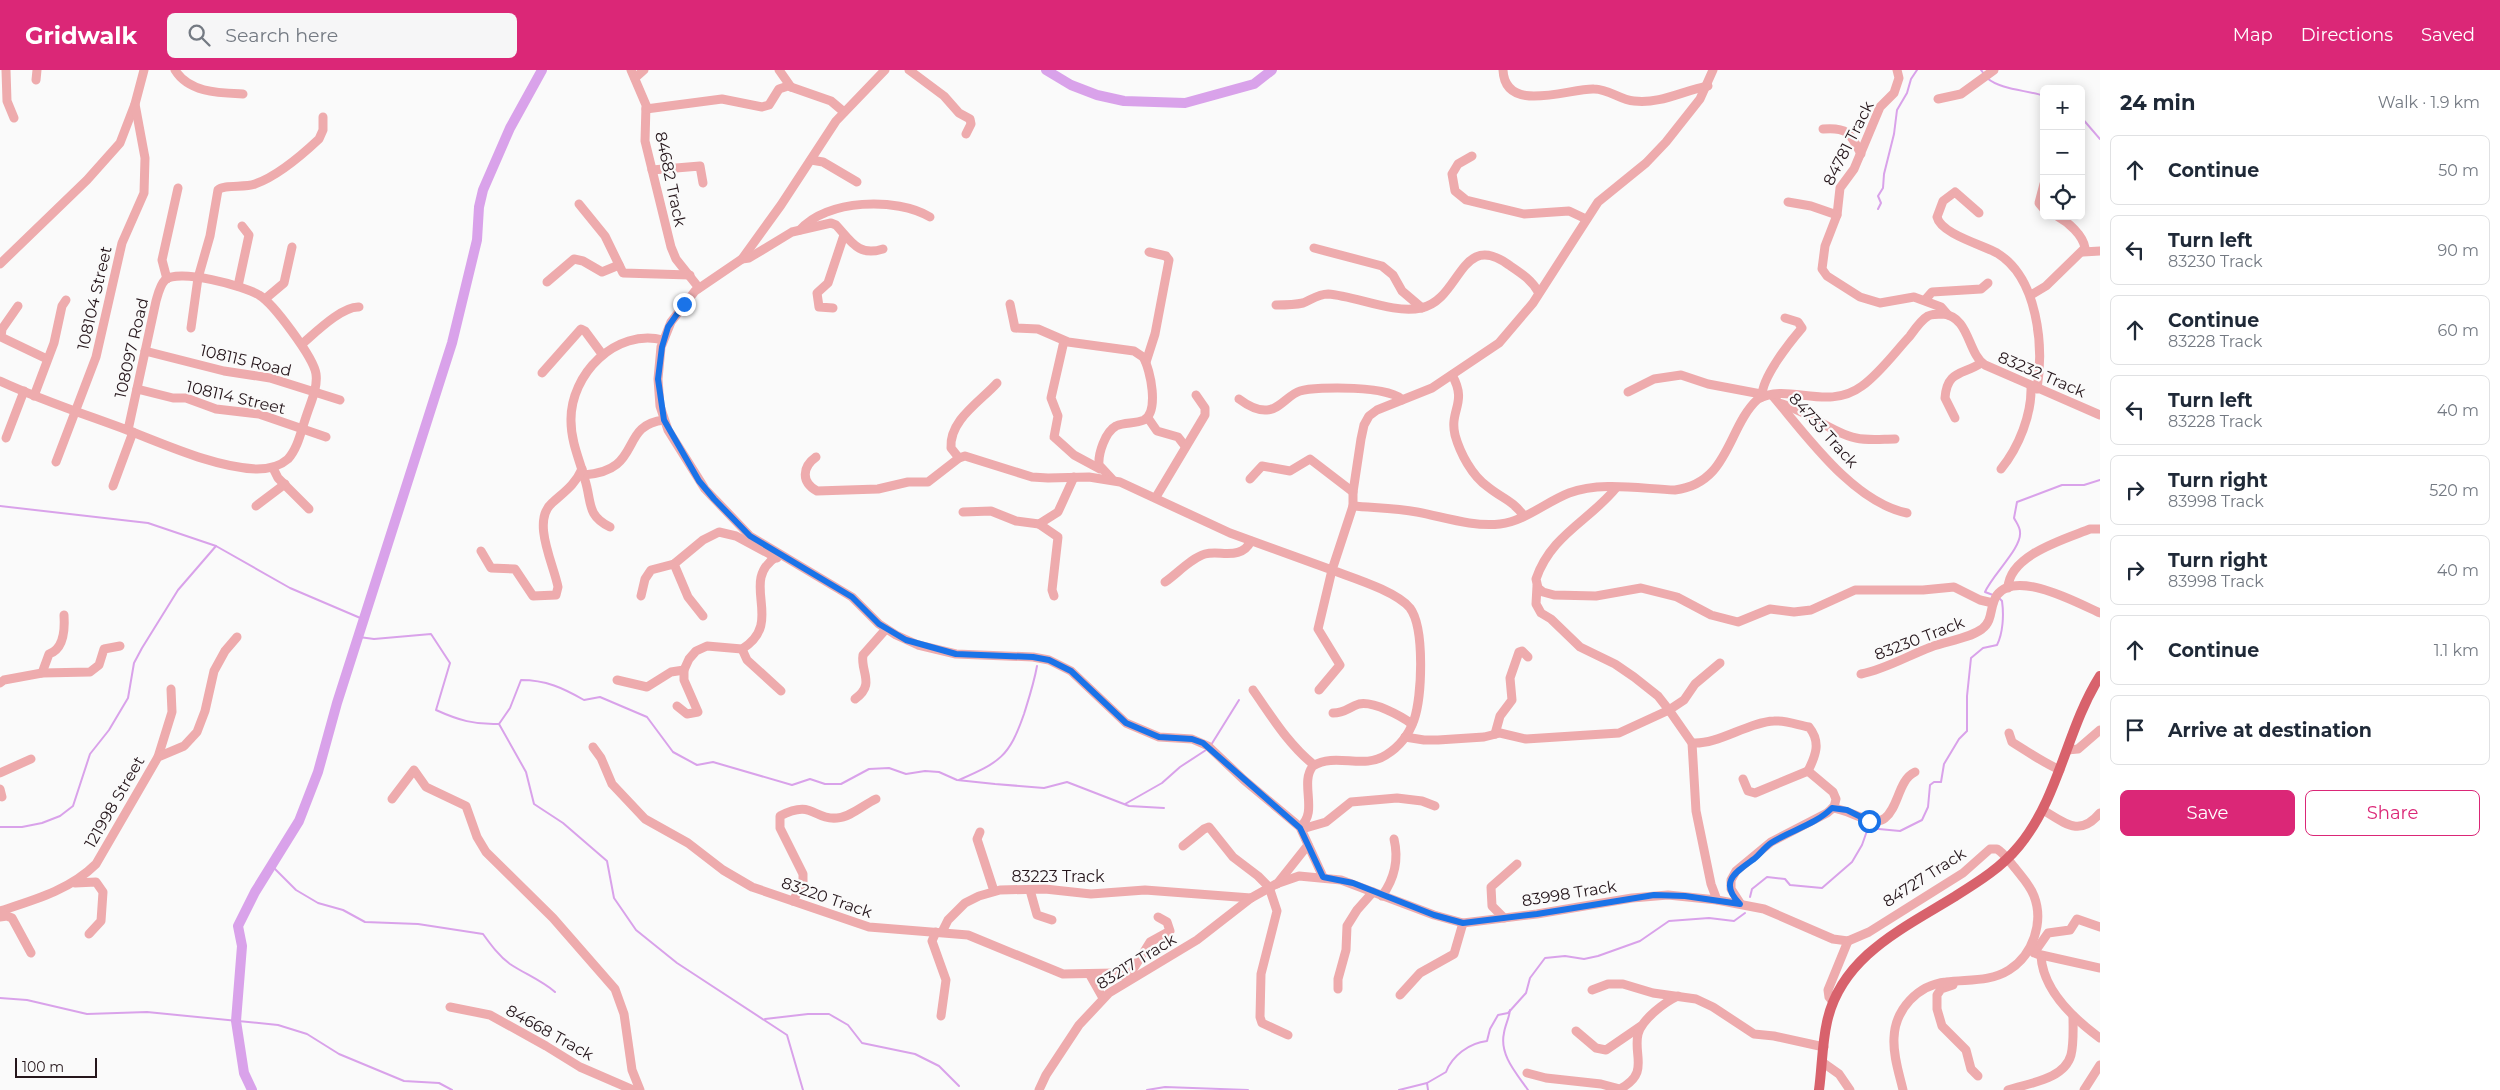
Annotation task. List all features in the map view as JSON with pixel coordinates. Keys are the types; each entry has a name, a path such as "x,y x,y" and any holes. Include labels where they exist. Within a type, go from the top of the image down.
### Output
{"main road":[{"path":"1819,1090 1824,1047 1833,1002 1850,972 1872,949 2008,860 2043,810 2085,704 2100,676"}],"street":[{"path":"0,79 5,70"},
{"path":"5,70 9,111 14,118"},
{"path":"36,80 37,70"},
{"path":"0,264 107,159 124,136 144,70"},
{"path":"174,70 180,77 202,90 243,94"},
{"path":"633,74 644,70"},
{"path":"779,70 791,87"},
{"path":"886,70 844,112 742,258 699,288 670,322 663,340 658,379 664,420 699,481 714,499 756,540 852,597 886,629 906,640 943,651 982,656 1040,658 1058,664 1077,677 1126,723 1159,737 1192,739 1208,746 1301,828 1323,877"},
{"path":"909,70 944,96 959,113 970,119 971,124 966,134"},
{"path":"1503,70 1505,82 1512,90 1538,96 1554,96 1593,89 1606,91 1626,100 1647,102 1666,100 1708,86"},
{"path":"1319,690 1340,665 1318,628 1332,570 1353,506 1353,492 1366,420 1377,410 1432,388 1499,342 1527,312 1586,219 1602,198 1628,179 1660,148 1700,99 1708,86 1713,70"},
{"name":"84781 Track","path":"1897,70 1899,78 1897,87 1880,107 1851,175 1841,185 1837,215 1828,238 1822,263 1825,274 1853,294 1875,302 1906,296 1926,300"},
{"path":"1938,99 1961,94 1994,70"},
{"name":"84682 Track","path":"633,74 646,109 645,141 662,218 674,255 699,288"},
{"path":"646,109 722,99 762,107 769,104 779,89 791,87 831,100 844,112"},
{"name":"108104 Street","path":"56,462 96,357 122,243 144,193 145,158 135,104"},
{"path":"191,328 198,278 209,239 218,190 222,186 249,186 267,178 319,139 323,130 323,117"},
{"path":"1823,129 1844,130 1851,136 1861,154"},
{"path":"1472,156 1458,164 1452,174 1455,191 1466,200 1524,214 1574,212 1586,219"},
{"path":"811,160 823,162 857,182"},
{"path":"652,170 700,166 704,183"},
{"path":"0,380 34,396 188,453 255,469 273,468 285,461 293,452 302,429 314,392 316,371 302,344 265,299 258,294 238,286 182,275 167,279 162,260 178,188"},
{"path":"1979,213 1955,192 1944,201 1937,219 1960,236 2003,258 2031,295 2041,346 2030,404 2017,444 2001,469"},
{"path":"1788,202 1811,206 1837,215"},
{"path":"579,204 605,236 622,272 627,274 690,275"},
{"path":"800,230 813,220 829,212 841,207 859,205 878,204 915,210 930,216"},
{"path":"2064,220 2082,240 2085,245 2084,252"},
{"path":"742,258 749,258 785,236 800,230 831,223 836,225 859,250 883,249"},
{"path":"238,286 249,235 242,226"},
{"path":"765,227 769,246"},
{"path":"832,308 819,307 818,294 828,283 844,235"},
{"path":"265,299 284,283 292,247"},
{"path":"1314,248 1371,262 1388,270 1402,291 1422,308"},
{"path":"2031,295 2046,286 2084,252 2100,251"},
{"path":"1146,362 1155,334 1169,260 1168,256 1149,252"},
{"path":"1276,305 1297,304 1327,294 1395,307 1422,308 1442,298 1464,265 1472,258 1483,255 1492,255 1502,259 1528,279 1539,293"},
{"path":"547,282 574,259 583,260 602,272 619,265"},
{"name":"108097 Road","path":"113,486 130,431 137,388 156,301 167,279"},
{"path":"1926,300 1932,292 1981,289 1988,282"},
{"path":"34,396 48,359 62,306 66,300"},
{"name":"83232 Track","path":"1926,300 1941,307 1966,332 1981,363 2100,415"},
{"path":"1010,304 1015,328 1043,330 1064,341 1134,351 1140,354 1146,362 1153,403 1148,418"},
{"path":"18,306 2,330 1,337 48,359"},
{"path":"302,344 344,311 352,307 359,307"},
{"path":"1628,392 1654,379 1681,375 1708,384 1762,395 1823,398 1850,392 1868,382 1926,317 1938,314 1948,315"},
{"path":"1353,506 1415,512 1444,519 1492,524 1511,522 1575,492 1598,488 1675,490 1699,482 1717,466 1753,404 1762,395 1776,363 1802,328 1798,322 1785,318"},
{"path":"542,373 581,329 585,331 602,354"},
{"path":"610,527 599,522 593,514 572,435 571,412 585,372 602,354 638,338 649,337 663,340"},
{"path":"1064,341 1051,398 1058,416 1054,437 1074,455 1100,469 1112,480"},
{"name":"108115 Road","path":"146,351 224,371 270,378 340,400"},
{"path":"1955,418 1945,398 1949,382 1956,373 1981,363"},
{"path":"1452,375 1460,393 1454,427 1462,452 1482,482 1512,502 1524,516"},
{"path":"959,458 951,448 954,430 974,403 997,384"},
{"name":"108114 Street","path":"137,388 173,398 186,398 216,409 259,414 326,438"},
{"path":"1239,399 1250,406 1265,410 1272,410 1300,391 1317,389 1382,390 1396,394 1402,400"},
{"path":"6,438 24,391"},
{"path":"1156,497 1206,412 1196,395"},
{"name":"84733 Track","path":"1772,395 1831,464 1856,487 1891,508 1908,513"},
{"path":"1779,403 1812,416 1850,437 1867,440 1895,439"},
{"path":"1100,469 1099,457 1113,428 1148,418"},
{"path":"1148,418 1157,431 1178,437 1185,446"},
{"path":"583,472 604,473 616,467 626,456 641,428 649,423 664,420"},
{"path":"816,457 806,465 805,478 814,490 823,491 878,489 908,482 928,482 959,458 969,457 1010,472 1041,478 1074,477 1112,480 1156,497 1197,519 1251,541 1297,556 1399,598 1412,612 1417,627 1420,678 1418,703 1412,724 1406,737 1391,752 1376,761 1327,761 1314,765 1308,776 1307,819 1301,828"},
{"path":"1250,479 1262,466 1290,472 1310,459 1353,492"},
{"path":"273,468 309,510"},
{"path":"481,552 491,568 515,569 533,596 556,595 558,587 543,532 544,516 550,504 574,484 583,472"},
{"path":"1039,524 1058,512 1074,477"},
{"path":"256,506 285,484"},
{"path":"1616,488 1574,526 1550,551 1536,579 1538,587 1536,604 1541,613 1551,619 1580,647 1615,664 1658,696 1692,743 1696,811 1711,884 1717,900"},
{"path":"963,512 991,511 1016,521 1039,524 1058,537 1052,586 1054,596"},
{"name":"83230 Track","path":"1860,674 1884,669 1931,647 1980,631 1992,615 1993,603 1998,594 2008,588 2013,572 2030,556 2090,530 2100,529"},
{"path":"641,596 645,579 651,570 674,564 703,540 719,532 736,536 776,557 790,559"},
{"path":"1166,582 1201,556 1226,555 1243,550 1251,541"},
{"path":"677,706 687,714 698,712 686,686 684,670 693,654 707,646 742,649 752,640 763,621 760,584 766,566 776,557"},
{"path":"674,564 688,597 703,616"},
{"path":"2008,588 2025,586 2051,592 2100,613"},
{"path":"1538,587 1548,594 1574,596 1607,595 1641,588 1677,597 1711,615 1738,622 1770,609 1794,612 1811,610 1855,590 1924,590 1954,587 1980,600 1993,603"},
{"path":"42,673 49,654 57,651 60,646 65,628 64,615"},
{"path":"855,699 862,693 866,681 863,655 886,629"},
{"name":"121998 Street","path":"0,911 72,883 88,872 102,856 158,757 184,746 197,732 205,711 214,671 225,651 237,637"},
{"path":"0,683 4,680 42,673 90,672 99,665 104,649 120,646"},
{"path":"742,649 747,660 781,691"},
{"path":"1495,734 1500,716 1512,700 1510,678 1519,652 1528,658"},
{"path":"1406,737 1438,740 1484,737 1500,733 1526,739 1619,733 1669,710 1684,700 1695,684 1720,663"},
{"path":"617,680 647,687 672,672 684,670"},
{"path":"158,757 172,712 171,689"},
{"path":"1253,690 1276,726 1302,755 1314,765"},
{"path":"1333,713 1347,712 1359,704 1366,704 1395,712 1412,724"},
{"path":"1692,743 1704,743 1774,721 1811,728 1818,746 1815,758 1808,771 1755,793 1748,791 1743,779"},
{"path":"2067,750 2078,748 2100,730"},
{"path":"2009,733 2012,742 2032,753 2038,760 2060,770"},
{"name":"83220 Track","path":"593,747 601,758 612,784 649,823 688,843 746,884 855,924 877,929 952,933 986,941 1063,974 1090,975 1114,973 1131,977"},
{"path":"0,773 31,759"},
{"path":"392,799 414,770 426,787 466,806 477,837 486,852 553,918 615,989 624,1014 632,1070 640,1090"},
{"path":"1740,904 1734,898 1730,889 1733,876 1769,844 1810,823 1832,808 1836,803 1835,794 1808,771"},
{"path":"1832,808 1847,810 1873,822 1881,820 1889,814 1907,778 1915,772"},
{"path":"793,901 802,882 803,874 780,828 780,816 803,809 811,809 828,817 840,817 876,799"},
{"path":"1301,828 1326,822 1351,802 1406,799 1435,806"},
{"path":"2043,810 2060,821 2082,827 2092,823 2100,813"},
{"path":"1184,846 1209,827 1233,857 1273,886 1277,915 1265,953 1261,974 1260,1017 1262,1022 1288,1035"},
{"path":"980,832 977,839 994,891"},
{"path":"1338,989 1338,979 1346,950 1348,926 1357,910 1392,881 1396,860 1394,838"},
{"name":"83217 Track","path":"1273,886 1308,845"},
{"name":"84727 Track","path":"1851,940 1963,873 1990,849 2000,850 2008,860"},
{"path":"2008,860 2026,881 2036,904 2035,953 2048,981 2059,1000 2073,1016 2100,1038"},
{"path":"1504,918 1492,906 1491,887 1517,864"},
{"name":"83217 Track","path":"1039,1090 1046,1075 1079,1025 1103,998 1131,977 1197,940 1251,898 1273,886 1299,876 1323,877"},
{"name":"83998 Track","path":"1323,877 1353,883 1434,915 1463,923 1654,895 1685,896 1764,909 1833,939 1851,940"},
{"name":"121998 Street","path":"72,883 96,882 103,892 101,921 89,934"},
{"name":"83223 Track","path":"939,932 965,903 994,891 1053,889 1086,894 1145,890 1251,898"},
{"path":"1030,890 1036,914 1052,920"},
{"path":"0,917 7,916 12,918 31,953"},
{"path":"1131,977 1150,942 1170,931 1167,922 1158,916"},
{"path":"1903,1090 1894,1054 1894,1039 1902,1011 1912,998 1930,986 2001,974 2035,953 2048,933 2070,930 2077,919 2100,927"},
{"path":"948,920 952,933"},
{"path":"1400,995 1420,973 1454,954 1463,923"},
{"path":"939,932 932,941 946,980 941,1016"},
{"path":"1833,1002 1828,994 1828,990 1851,940"},
{"path":"2035,953 2100,968"},
{"path":"1090,975 1103,998"},
{"path":"1972,980 1966,984 1941,989 1937,995 1937,1002 1942,1026 1966,1050 1971,1070 1978,1076"},
{"path":"1592,990 1614,983 1653,994 1678,996 1706,1003 1754,1034 1774,1036 1824,1047"},
{"path":"1576,1031 1596,1048 1606,1050 1641,1026 1678,996"},
{"name":"84668 Track","path":"450,1007 497,1019 580,1067 633,1090"},
{"path":"2008,1090 2040,1081 2067,1063 2072,1052 2073,1016"},
{"path":"1527,1073 1546,1078 1602,1084 1617,1089 1630,1086 1640,1062 1638,1039 1641,1026"},
{"path":"1822,1062 1839,1074 1850,1090"},
{"path":"2084,1090 2100,1065"}],"waterway":[{"path":"252,1090 244,1073 236,1021 242,946 238,926 255,892 299,821 318,772 337,703 452,343 477,240 479,207 483,190 510,128 542,70"},
{"path":"1046,70 1071,85 1097,95 1124,101 1185,103 1254,84 1272,70"},
{"path":"1878,209 1881,203 1878,196 1883,188 1897,110 1917,70"},
{"path":"1981,70 1984,74"},
{"path":"1987,78 1999,85 2040,95"},
{"path":"2085,122 2100,139"},
{"path":"1993,595 1985,592 2012,554 2019,538 2020,532 2014,518 2017,502 2062,485 2084,485 2100,480"},
{"path":"0,506 148,523 216,546 290,588 365,620"},
{"path":"0,827 22,827 42,823 60,816 73,806 90,754 109,730 128,698 134,663 142,648 178,590 216,546"},
{"path":"1750,897 1752,889 1767,877 1785,879 1790,885 1822,888 1852,862 1862,845 1868,828 1900,831 1922,820 1928,807 1930,785 1934,782 1941,782 1944,764 1959,739 1967,731 1967,696 1971,658 1983,648 1997,645 1999,640 2003,612 2002,601 1999,598"},
{"path":"359,637 374,639 431,634 450,663 436,710 467,721 482,724 499,724 510,708 521,680 530,680 554,686 584,700 600,697 647,717 673,752 697,765 713,762 792,785 810,779 825,784 841,784 869,769 889,768 906,774 925,771 939,772 957,780 1044,788 1067,782 1129,806 1164,808"},
{"path":"959,780 994,763 1008,749 1024,714 1037,666"},
{"path":"1211,745 1239,700"},
{"path":"499,724 526,772 534,804 563,823 607,861 614,898 636,930 677,963 787,1035 803,1090"},
{"path":"1125,804 1162,783 1180,767 1206,750"},
{"path":"272,866 296,890 318,903 343,910 365,922 418,924 483,934 506,961 555,992"},
{"path":"1428,1090 1427,1083 1446,1072 1452,1061 1462,1051 1474,1044 1487,1041 1490,1029 1498,1015 1508,1013 1526,993 1530,978 1545,958 1565,956 1584,959 1598,956 1640,941 1669,921 1709,918 1734,921 1745,913"},
{"path":"0,998 27,1000 87,1014 147,1012 278,1025 307,1034 339,1054 404,1081 439,1083 452,1090"},
{"path":"1510,1010 1504,1033 1504,1049 1514,1071 1528,1090"},
{"path":"765,1019 808,1014 829,1014 848,1025 862,1043 915,1054 939,1066 959,1086"},
{"path":"1399,1090 1427,1083"},
{"path":"1147,1090 1165,1087 1248,1090"}],"route":[{"path":"684,304 665,333 658,379 660,406 668,430 699,481 750,536 852,597 879,624 896,636 956,654 1033,657 1049,660 1071,671 1126,723 1159,737 1192,739 1203,743 1300,828 1323,877 1353,883 1414,908 1463,923 1537,914 1654,895 1685,896 1740,904 1734,898 1730,889 1733,876 1736,871 1760,854 1771,842 1805,826 1832,808 1847,810 1869,821"}]}
